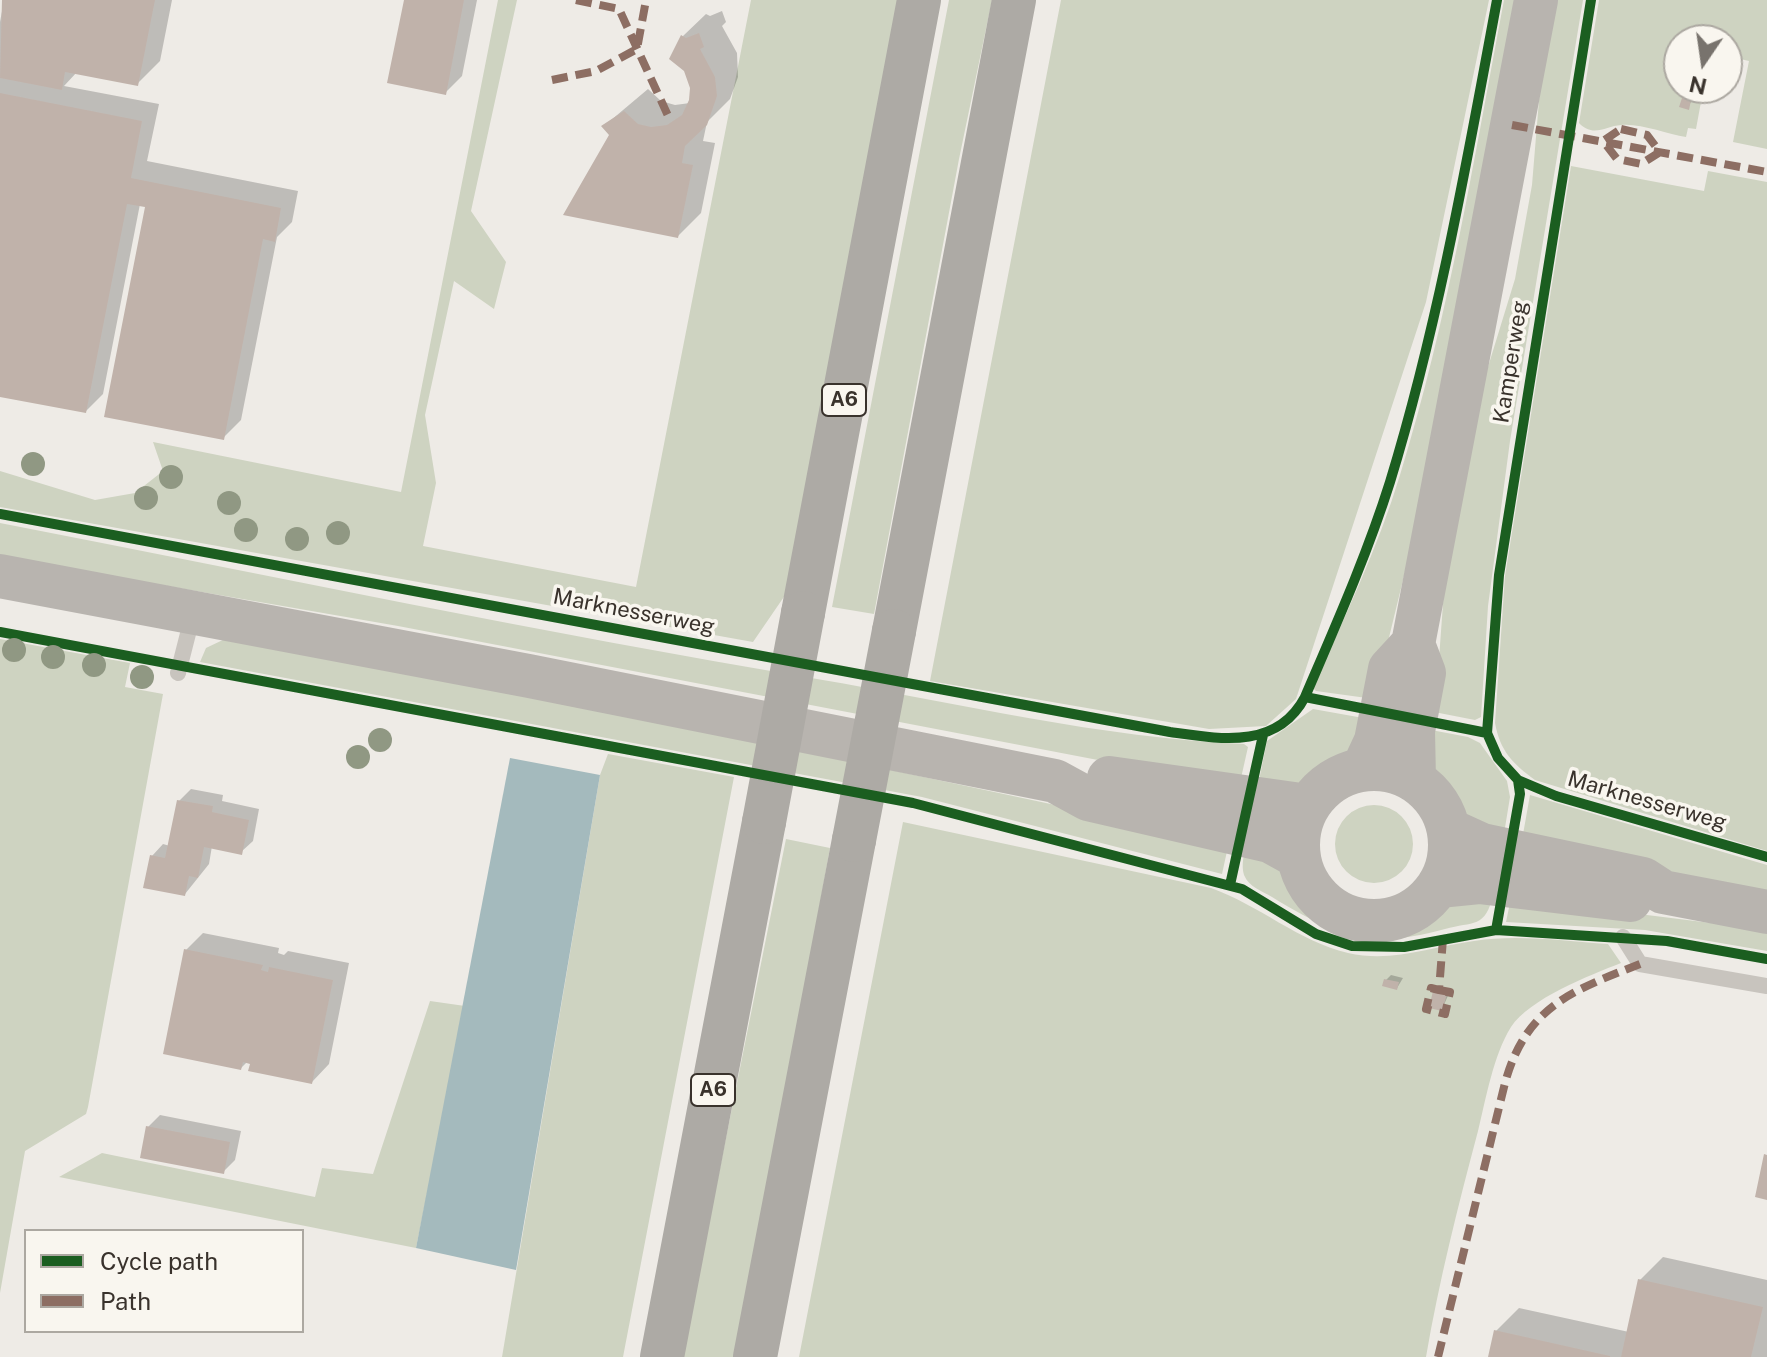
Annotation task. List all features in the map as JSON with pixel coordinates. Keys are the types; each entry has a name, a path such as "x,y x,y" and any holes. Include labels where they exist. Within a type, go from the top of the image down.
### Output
{"highway":[{"name":"A6","path":"662,1357 919,0"},
{"path":"755,1357 1014,0"}],"main road":[{"name":"Kamperweg","path":"1414,780 1413,731 1424,673 1413,644 1536,0"},
{"path":"0,576 1055,781 1088,799 1270,841 1299,857"},
{"name":"Kamperweg","path":"1363,769 1376,741 1390,669 1413,644"},
{"path":"1363,769 1390,770 1414,780 1435,798 1449,830 1449,859 1439,886 1425,902 1406,914 1375,921 1354,918 1334,909 1317,895 1305,877 1299,857 1299,831 1308,806 1328,784 1363,769"},
{"path":"1055,781 1098,776 1308,806"},
{"path":"1449,830 1482,845 1643,879 1663,892 1767,912"},
{"path":"1439,886 1479,882 1641,901 1663,892"}],"lane":[{"path":"178,673 193,613"},
{"path":"1623,937 1640,964 1767,986"}],"green space":[{"path":"498,0 517,0 471,211 506,262 494,309 454,281 425,415 436,483 423,546 636,587 751,0 906,0 790,588 753,642 0,507 0,471 95,500 135,493 163,471 153,442 401,492"},
{"path":"949,0 992,0 874,614 832,607"},
{"path":"1061,0 1489,0 1426,302 1296,699 1266,726 1209,729 930,681"},
{"path":"1504,0 1518,0 1413,539 1374,699 1316,691 1313,688 1381,529 1417,417 1459,239"},
{"path":"1553,0 1583,0 1510,441 1488,606 1481,717 1475,720 1429,711 1439,659 1445,576 1472,419 1515,279 1532,185 1542,64"},
{"path":"1599,0 1767,0 1767,149 1733,142 1741,104 1743,104 1749,61 1743,60 1743,24 1663,24 1663,104 1701,104 1696,129 1688,128 1686,137 1628,125 1589,130 1579,123"},
{"path":"1571,166 1704,191 1708,171 1767,182 1767,851 1535,780 1509,756 1497,733 1495,723 1505,576"},
{"path":"0,523 510,623 1030,718 1137,735 1244,744 1248,747 1239,787 398,626 0,557"},
{"path":"227,638 830,757 1229,842 1222,874 922,797 200,662 206,648"},
{"path":"0,639 130,663 125,687 163,694 88,1107 86,1114 25,1151 0,1293"},
{"path":"1313,709 1369,719 1352,755 1307,785 1257,790 1267,741"},
{"path":"1426,729 1468,737 1480,743 1507,781 1510,797 1503,840 1464,821 1428,763"},
{"path":"608,754 734,777 623,1357 502,1357 600,775"},
{"path":"1530,795 1767,865 1767,893 1522,840"},
{"path":"1374,805 1389,808 1402,816 1410,829 1413,844 1410,859 1402,872 1389,880 1374,883 1359,880 1346,872 1338,859 1335,844 1338,829 1346,816 1359,808"},
{"path":"903,822 1211,888 1312,940 1364,956 1396,955 1507,938 1608,944 1621,963 1577,981 1531,1007 1511,1027 1499,1051 1456,1215 1426,1357 799,1357"},
{"path":"786,839 830,848 738,1357 682,1357"},
{"path":"1246,845 1283,865 1305,898 1322,914 1363,930 1393,929 1414,923 1446,902 1493,894 1486,913 1471,924 1395,938 1354,936 1315,921 1252,886 1243,871"},
{"path":"1511,898 1767,930 1767,951 1645,930 1506,922"},
{"path":"430,1001 465,1006 416,1248 59,1177 102,1153 315,1197 322,1168 373,1174"}],"shaded area":[{"path":"510,758 600,775 516,1270 416,1248"}],"building":[{"path":"2,0 155,0 138,86 65,72 62,90 0,78"},
{"path":"404,0 464,0 446,95 387,83"},
{"path":"699,33 704,47 700,49 715,77 717,96 707,125 685,146 682,163 693,165 678,238 563,215 609,135 601,126 624,111 638,124 651,127 667,125 682,115 689,100 690,88 684,71 669,59 681,35 686,38"},
{"path":"0,93 142,121 131,178 281,208 275,242 263,239 224,440 104,417 145,207 127,204 86,413 0,397"},
{"path":"1680,104 1690,104 1689,110 1679,107"},
{"path":"177,800 213,806 212,812 249,820 242,855 204,847 198,878 189,876 185,896 143,888 150,855 165,858"},
{"path":"184,949 263,965 261,970 268,972 269,967 333,980 312,1084 248,1071 250,1064 243,1062 241,1070 163,1054"},
{"path":"1384,979 1399,982 1397,990 1382,986"},
{"path":"1433,991 1447,994 1442,1011 1429,1008"},
{"path":"146,1126 230,1142 224,1174 140,1158"},
{"path":"1764,1154 1767,1155 1767,1200 1755,1197"},
{"path":"1638,1279 1763,1307 1751,1357 1621,1357"},
{"path":"1494,1330 1610,1356 1610,1357 1488,1357"}],"marked path":[{"path":"576,0 619,9 670,120"},
{"path":"552,80 596,71 637,49 646,0"},
{"path":"1512,125 1767,172"},
{"path":"1621,129 1647,135 1660,152 1641,164 1617,159 1603,141 1621,129"},
{"path":"1439,990 1450,992 1445,1014 1426,1009 1431,988 1439,990 1443,939"},
{"path":"1438,1357 1514,1057 1525,1036 1554,1005 1572,993 1640,964"}],"cycle path":[{"path":"1305,697 1371,537 1407,423 1450,242 1497,0"},
{"path":"1487,733 1499,575 1591,0"},
{"name":"Marknesserweg","path":"0,514 1170,732 1227,738 1263,733 1279,726 1293,714 1305,697 1487,733 1498,758 1518,780 1520,794 1496,930"},
{"path":"0,632 913,803 1242,889 1316,934 1352,946 1404,947 1496,930 1667,941 1767,959"},
{"path":"1230,885 1263,735"},
{"name":"Marknesserweg","path":"1518,780 1556,796 1767,857"}]}
